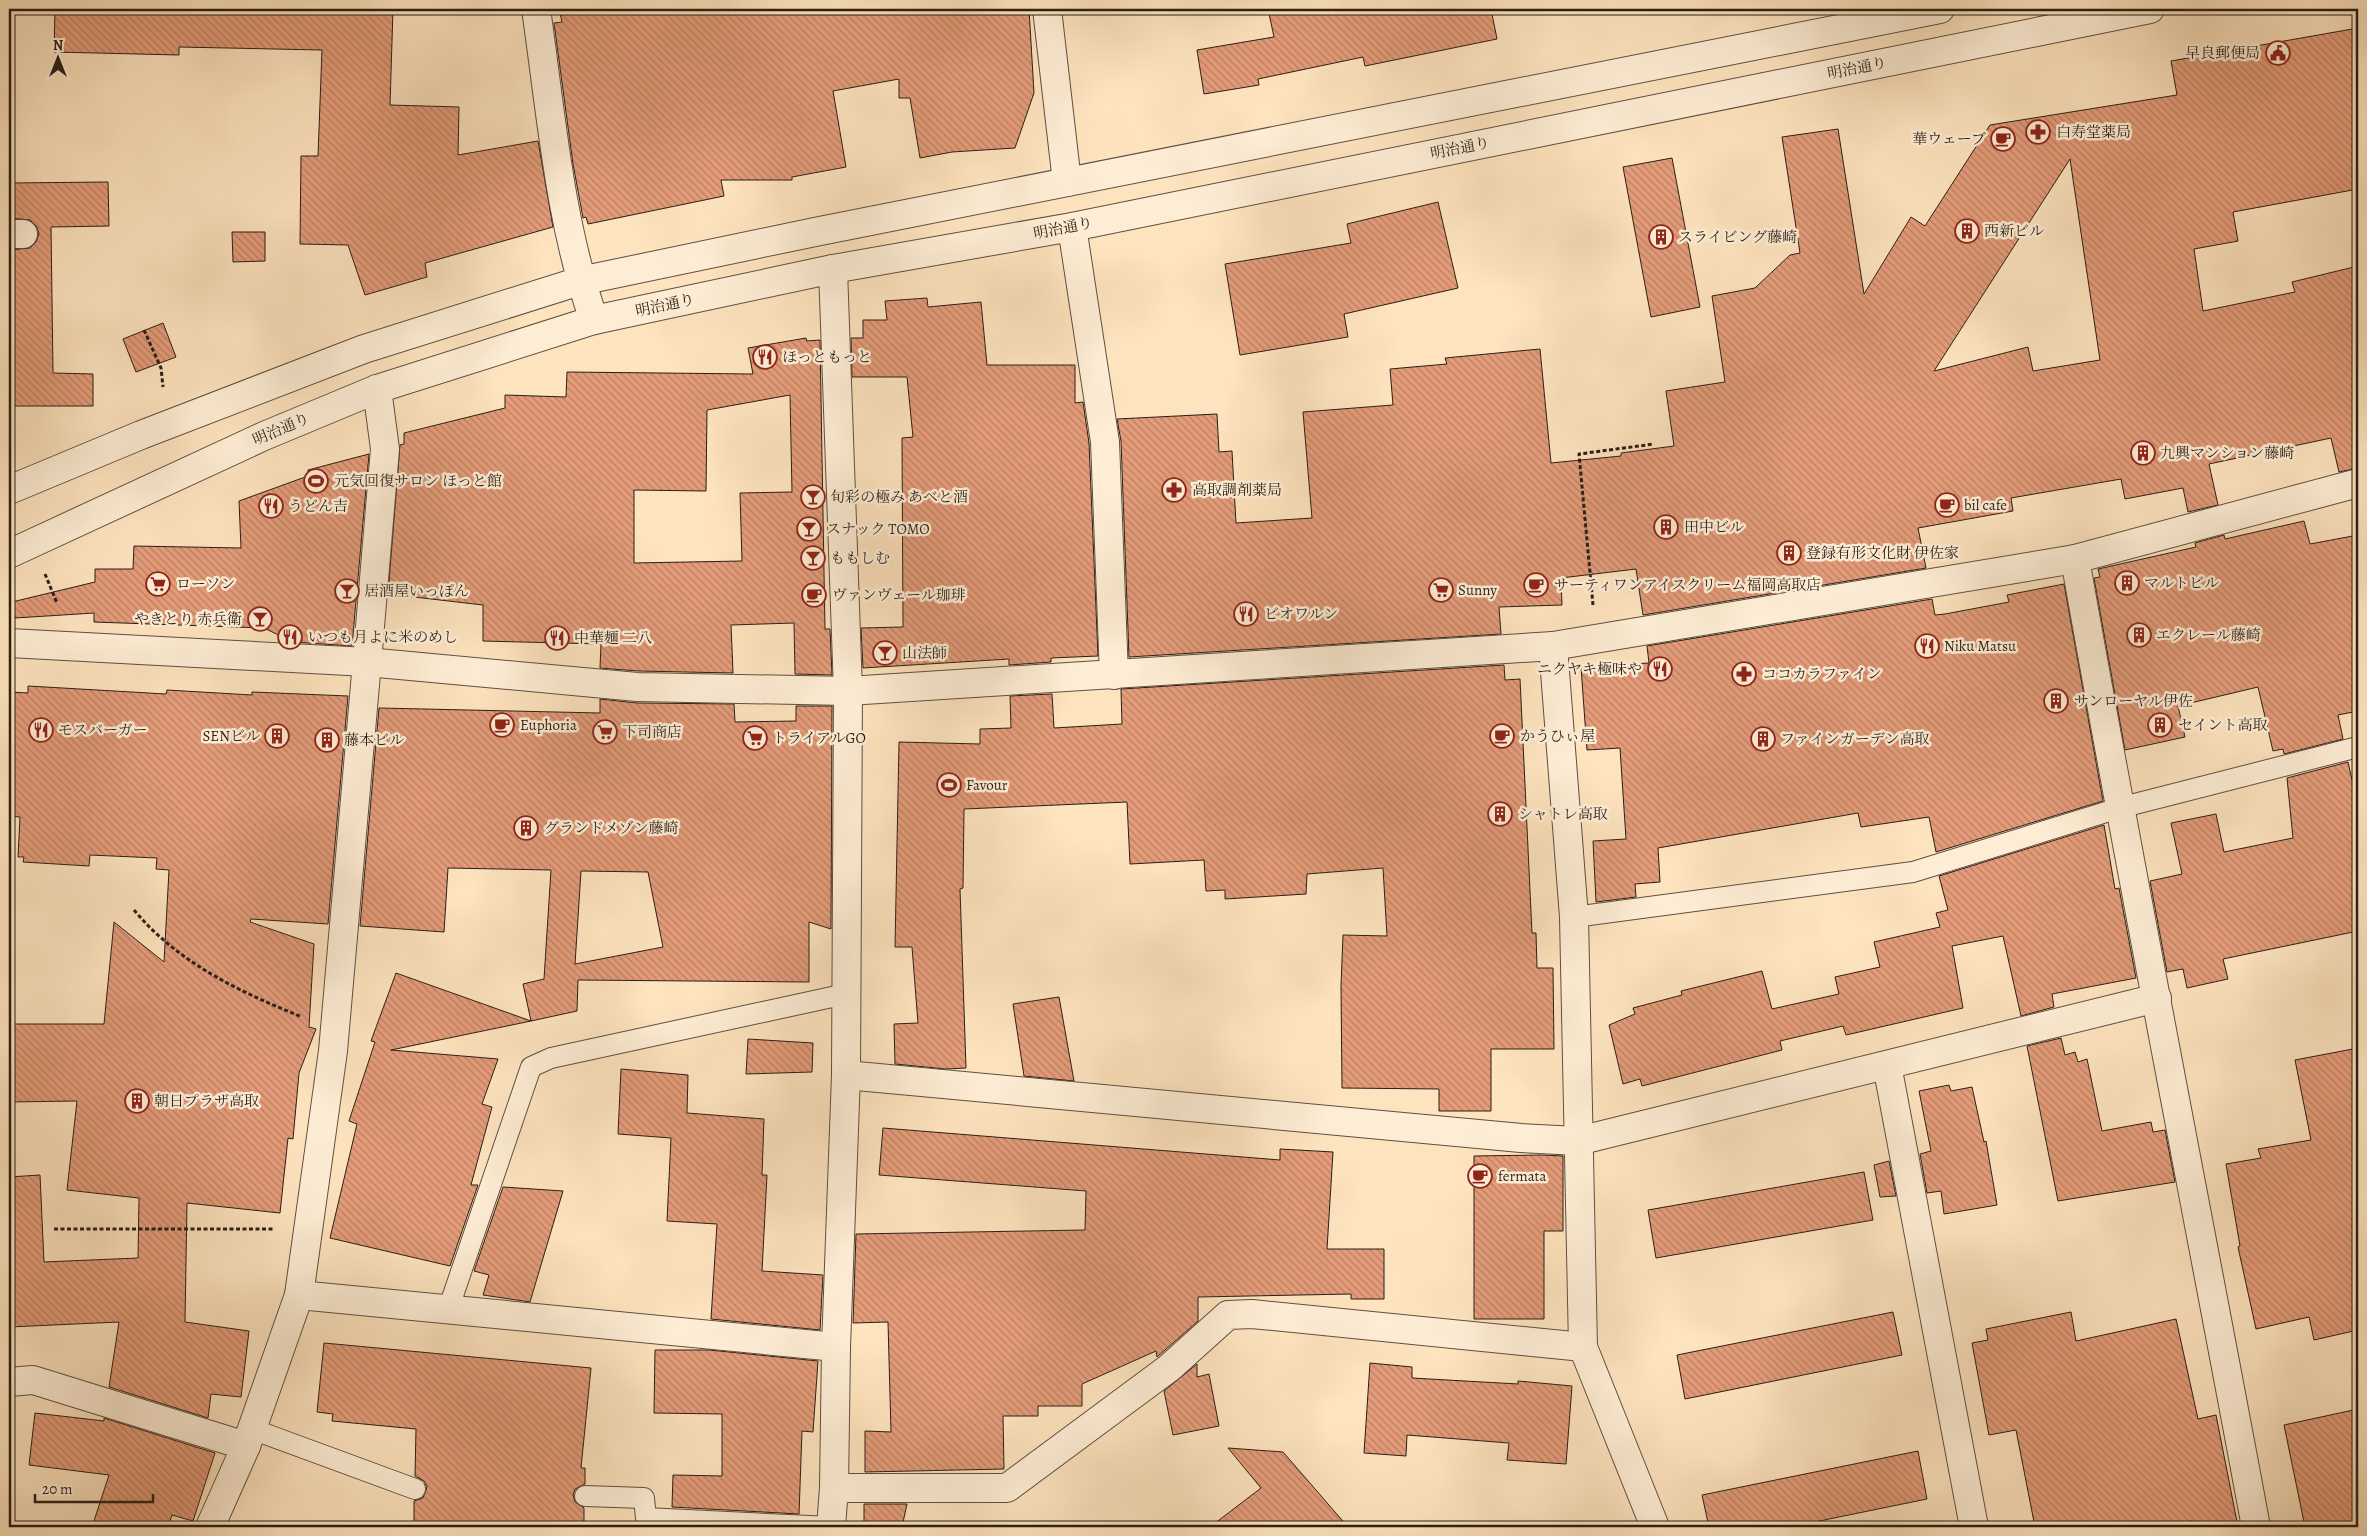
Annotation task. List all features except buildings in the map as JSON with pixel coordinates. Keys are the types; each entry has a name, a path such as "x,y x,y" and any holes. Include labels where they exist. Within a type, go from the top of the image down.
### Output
{"street":[{"path":"536,9 569,232 580,281 594,320"},
{"path":"1047,9 1067,182"},
{"path":"9,490 141,435 364,349 580,281 815,232 1940,9"},
{"name":"明治通り","path":"9,554 264,436 377,389 594,320 833,269 1072,227 2150,9"},
{"path":"1072,227 1105,442 1114,675"},
{"path":"831,1527 834,1488 836,1347 846,1075 848,691 833,269"},
{"path":"210,1527 249,1437 299,1295 335,1030 367,662 385,449 377,389"},
{"path":"9,643 367,662 637,687 848,691 1553,646 2075,559 2358,483"},
{"path":"2075,559 2119,808 2157,998 2256,1527"},
{"path":"1553,646 1574,917 1583,1347 1655,1527"},
{"path":"846,1075 1511,1137 1578,1141 2157,998"},
{"path":"1887,1066 1974,1527"},
{"path":"299,1295 836,1347"},
{"path":"834,1488 1007,1488 1169,1368 1228,1315 1262,1314 1583,1347"},
{"path":"9,1382 33,1380 249,1437"}],"lane":[{"path":"1574,917 1913,872 2119,808 2358,748"},
{"path":"448,1310 532,1067 551,1058 846,994"},
{"path":"249,1437 415,1489"},
{"path":"585,1496 644,1498 646,1518 831,1527"}],"path":[{"path":"144,330 161,368 163,387"},
{"path":"1596,639 1579,454 1654,444"},
{"path":"44,572 57,603"},
{"path":"134,910 144,923 189,960 222,982 249,996 335,1030"},
{"path":"54,1229 308,1228"}],"place":[{"name":"早良郵便局","path":"2278,53"},
{"name":"白寿堂薬局","path":"2038,132"},
{"name":"華ウェーブ","path":"2003,139"},
{"name":"西新ビル","path":"1967,231"},
{"name":"スライビング藤崎","path":"1661,237"},
{"name":"ほっともっと","path":"765,357"},
{"name":"九興マンション藤崎","path":"2143,453"},
{"name":"元気回復サロン ほっと館","path":"316,481"},
{"name":"高取調剤薬局","path":"1174,490"},
{"name":"旬彩の極み あべと酒","path":"813,497"},
{"name":"bil cafe","path":"1947,505"},
{"name":"うどん吉","path":"271,506"},
{"name":"田中ビル","path":"1666,527"},
{"name":"スナック TOMO","path":"809,529"},
{"name":"登録有形文化財 伊佐家","path":"1789,553"},
{"name":"ももしむ","path":"813,558"},
{"name":"マルトビル","path":"2127,583"},
{"name":"ローソン","path":"158,584"},
{"name":"サーティワンアイスクリーム福岡高取店","path":"1536,585"},
{"name":"Sunny","path":"1441,590"},
{"name":"居酒屋いっぽん","path":"347,591"},
{"name":"ヴァンヴェール珈琲","path":"814,595"},
{"name":"ビオワルン","path":"1246,614"},
{"name":"やきとり 赤兵衛","path":"260,619"},
{"name":"エクレール藤崎","path":"2139,635"},
{"name":"いつも月よに米のめし","path":"290,637"},
{"name":"中華麺 二八","path":"557,638"},
{"name":"Niku Matsu","path":"1927,646"},
{"name":"山法師","path":"885,653"},
{"name":"ニクヤキ極味や","path":"1660,669"},
{"name":"ココカラファイン","path":"1744,674"},
{"name":"サンローヤル伊佐","path":"2056,701"},
{"name":"Euphoria","path":"502,725"},
{"name":"セイント高取","path":"2160,725"},
{"name":"モスバーガー","path":"41,730"},
{"name":"下司商店","path":"605,732"},
{"name":"SENビル","path":"277,736"},
{"name":"かうひぃ屋","path":"1502,736"},
{"name":"トライアルGO","path":"755,738"},
{"name":"ファインガーデン高取","path":"1763,739"},
{"name":"藤本ビル","path":"327,740"},
{"name":"Favour","path":"949,785"},
{"name":"シャトレ高取","path":"1500,814"},
{"name":"グランドメゾン藤崎","path":"526,828"},
{"name":"朝日プラザ高取","path":"137,1101"},
{"name":"fermata","path":"1480,1176"}]}
